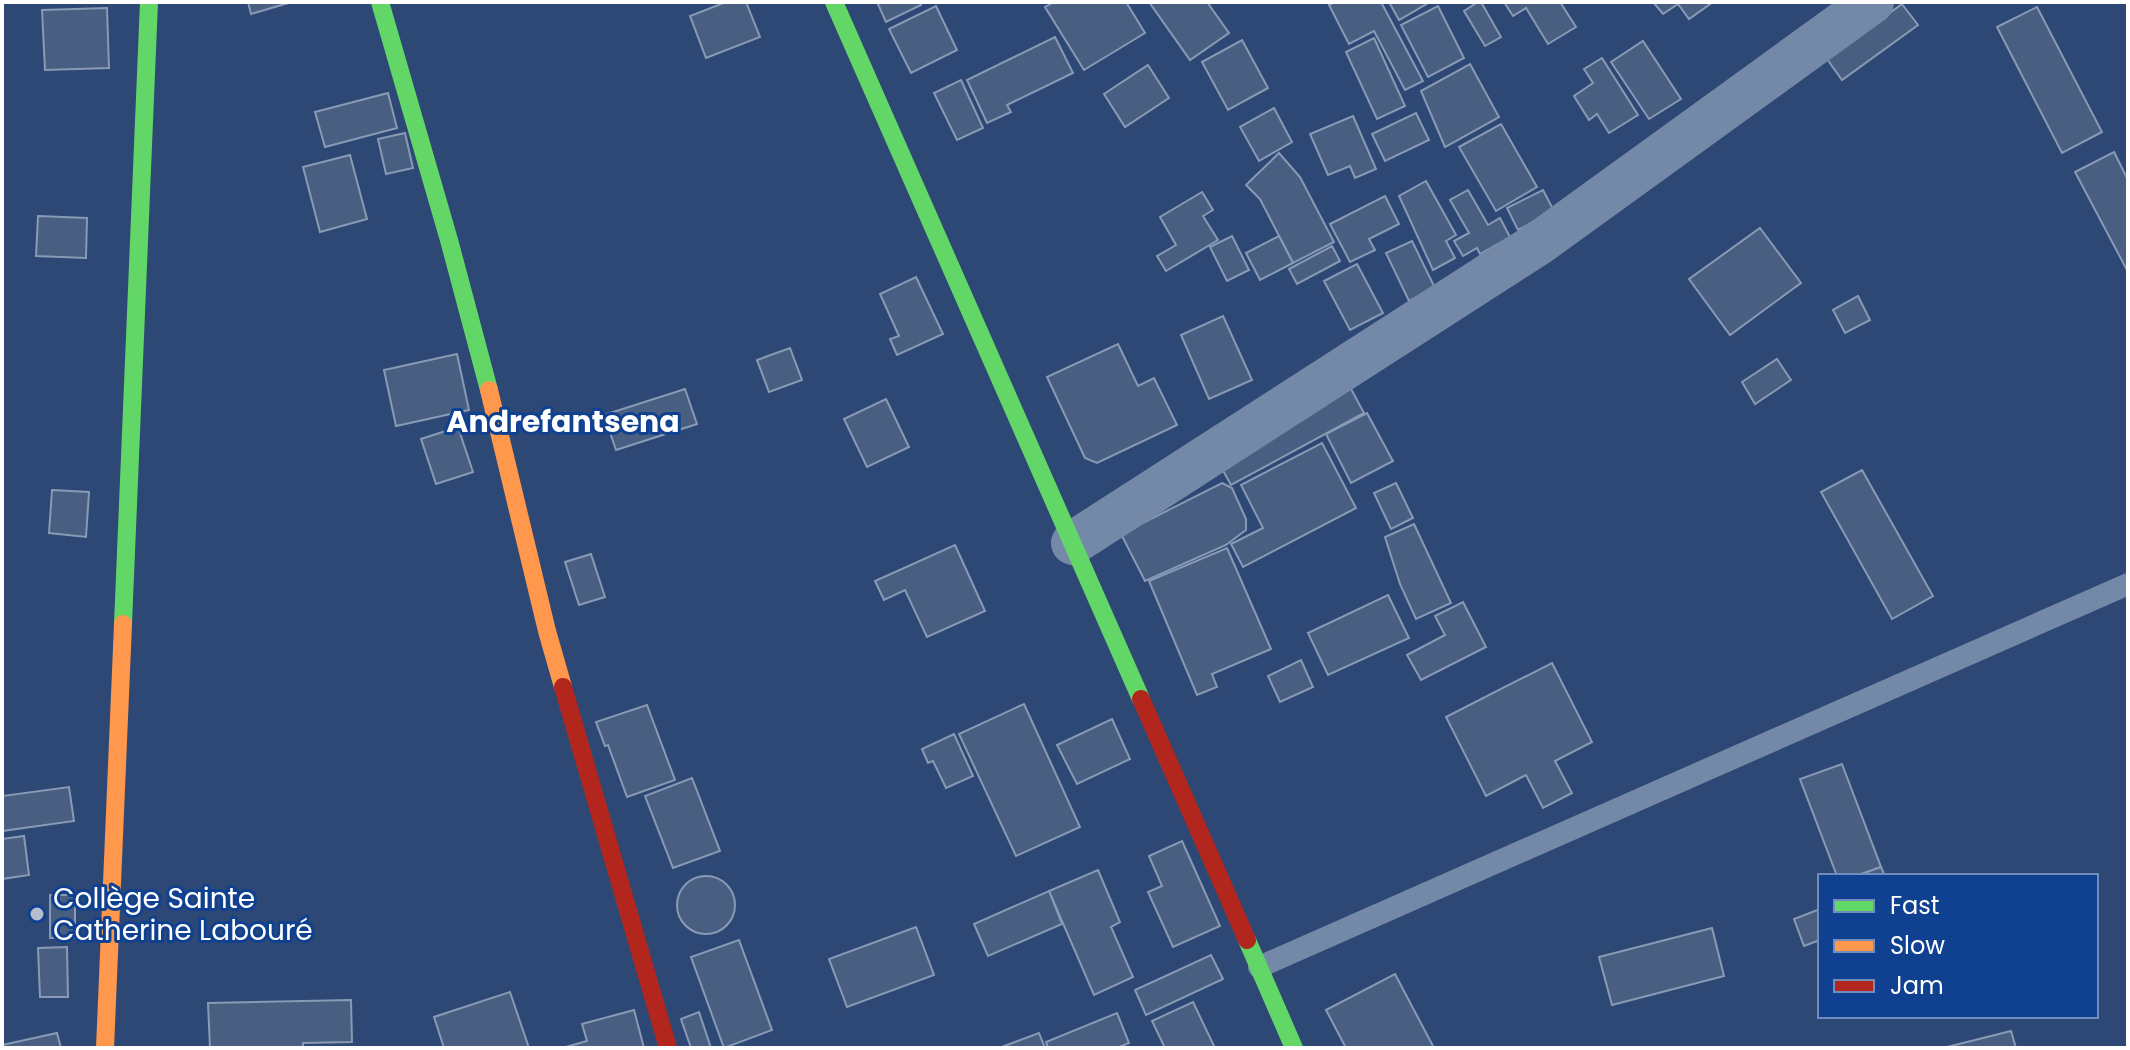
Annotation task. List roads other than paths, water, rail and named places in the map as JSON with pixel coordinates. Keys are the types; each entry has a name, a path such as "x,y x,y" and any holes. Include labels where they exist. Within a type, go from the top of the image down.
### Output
{"street":[{"path":"105,1048 149,2"},
{"path":"380,2 503,442 547,631 668,1048"},
{"path":"834,2 1294,1048"},
{"path":"1073,543 1539,243 1872,2"}],"lane":[{"path":"1259,967 2128,584"}],"place":[{"name":"Collège Sainte Catherine Labouré","path":"37,914"}],"district":[{"name":"Andrefantsena","path":"563,421"}]}
